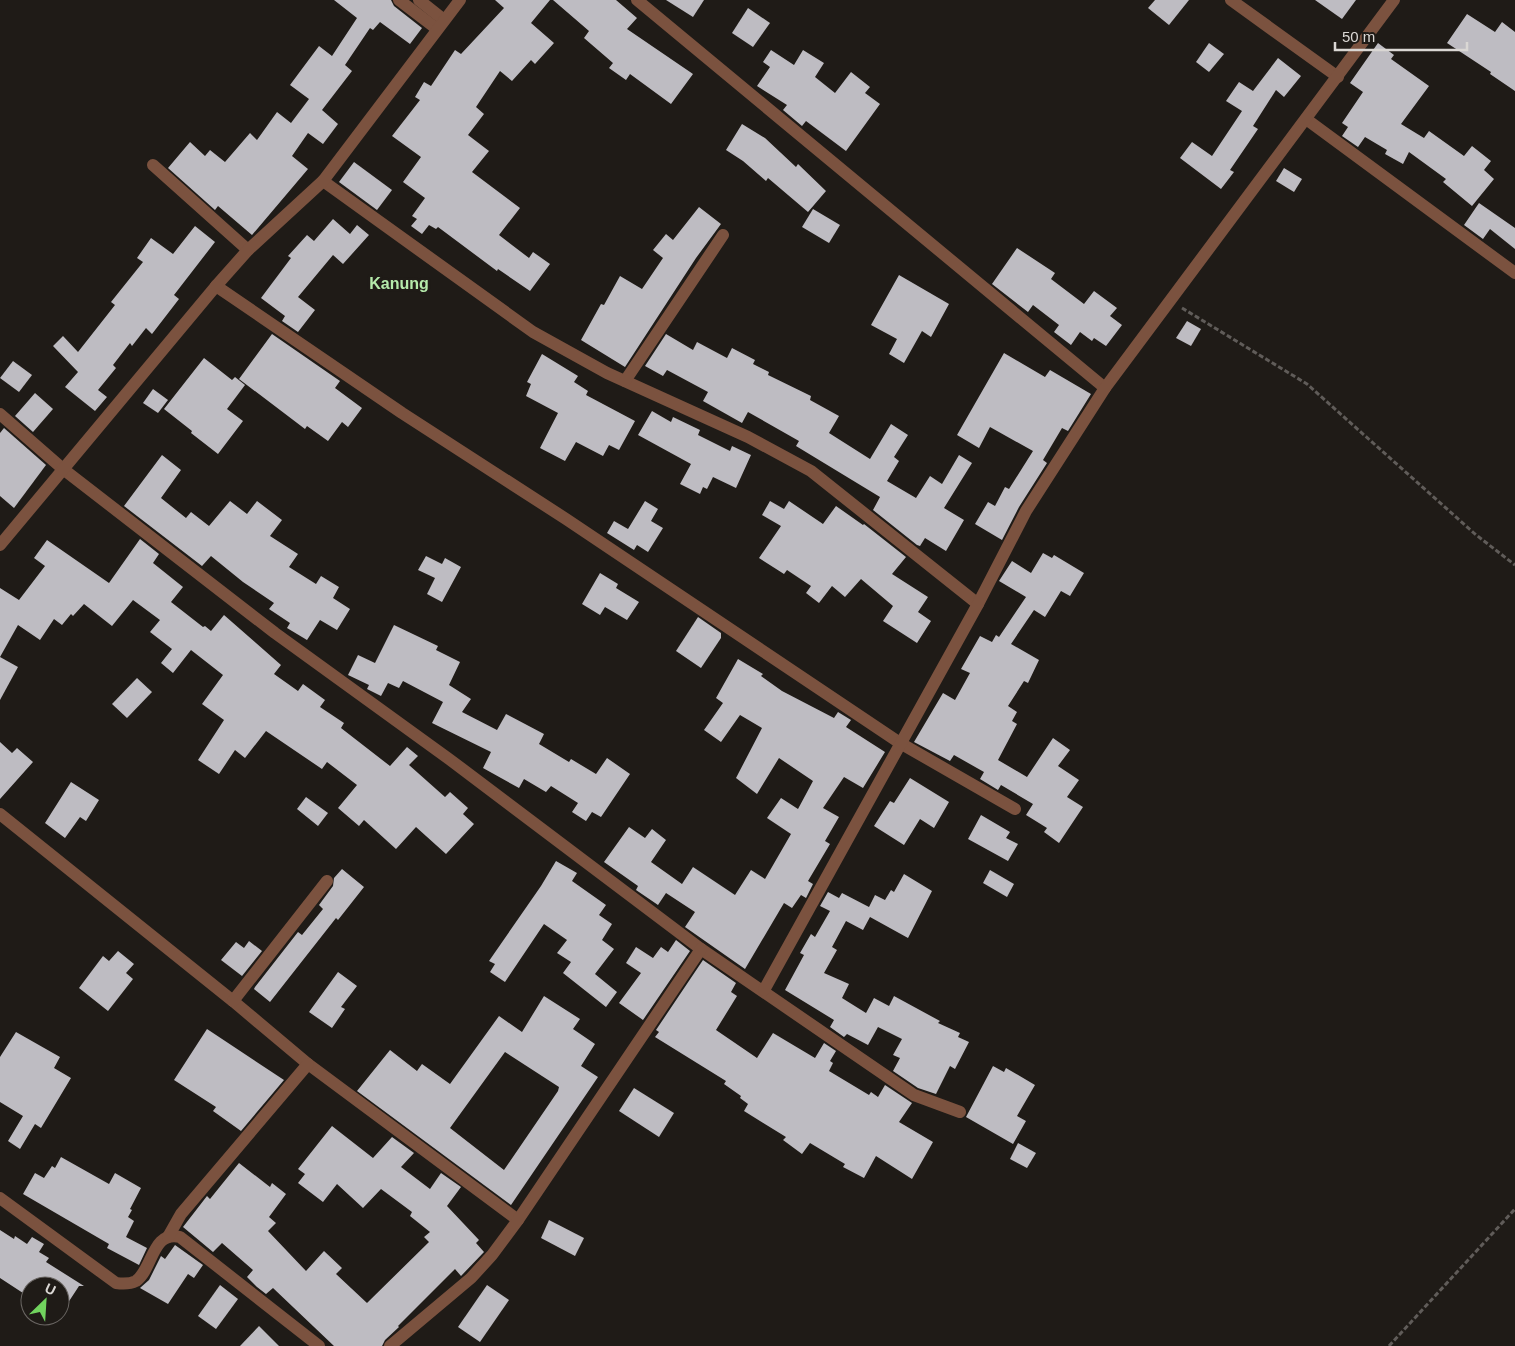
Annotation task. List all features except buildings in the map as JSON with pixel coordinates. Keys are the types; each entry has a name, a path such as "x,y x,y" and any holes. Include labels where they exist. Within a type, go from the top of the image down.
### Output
{"street":[{"path":"399,0 440,24"},
{"path":"419,0 440,24"},
{"path":"0,545 216,286 248,250 323,181 460,0"},
{"path":"637,0 1105,388"},
{"path":"1231,0 1338,77"},
{"path":"764,990 978,604 1026,512 1105,388 1394,0"},
{"path":"1306,119 1515,273"},
{"path":"153,165 248,250"},
{"path":"323,181 533,332 624,381 748,437 811,471 978,604"},
{"path":"624,381 722,235"},
{"path":"216,286 402,413 566,519 900,743 1015,809"},
{"path":"0,414 63,469 275,633 449,759 701,949 764,990 914,1095 960,1112"},
{"path":"0,814 233,1001 308,1064 518,1220"},
{"path":"233,1001 327,881"},
{"path":"390,1346 471,1278 492,1255 518,1220 701,949"},
{"path":"168,1237 181,1214 308,1064"},
{"path":"0,1198 116,1283 127,1284 137,1280 162,1240 172,1235 180,1237 319,1346"}],"path":[{"path":"1170,301 1307,384 1475,534 1515,565"},
{"path":"1389,1346 1515,1209"}],"district":[{"name":"Kanung","path":"399,283"}]}
